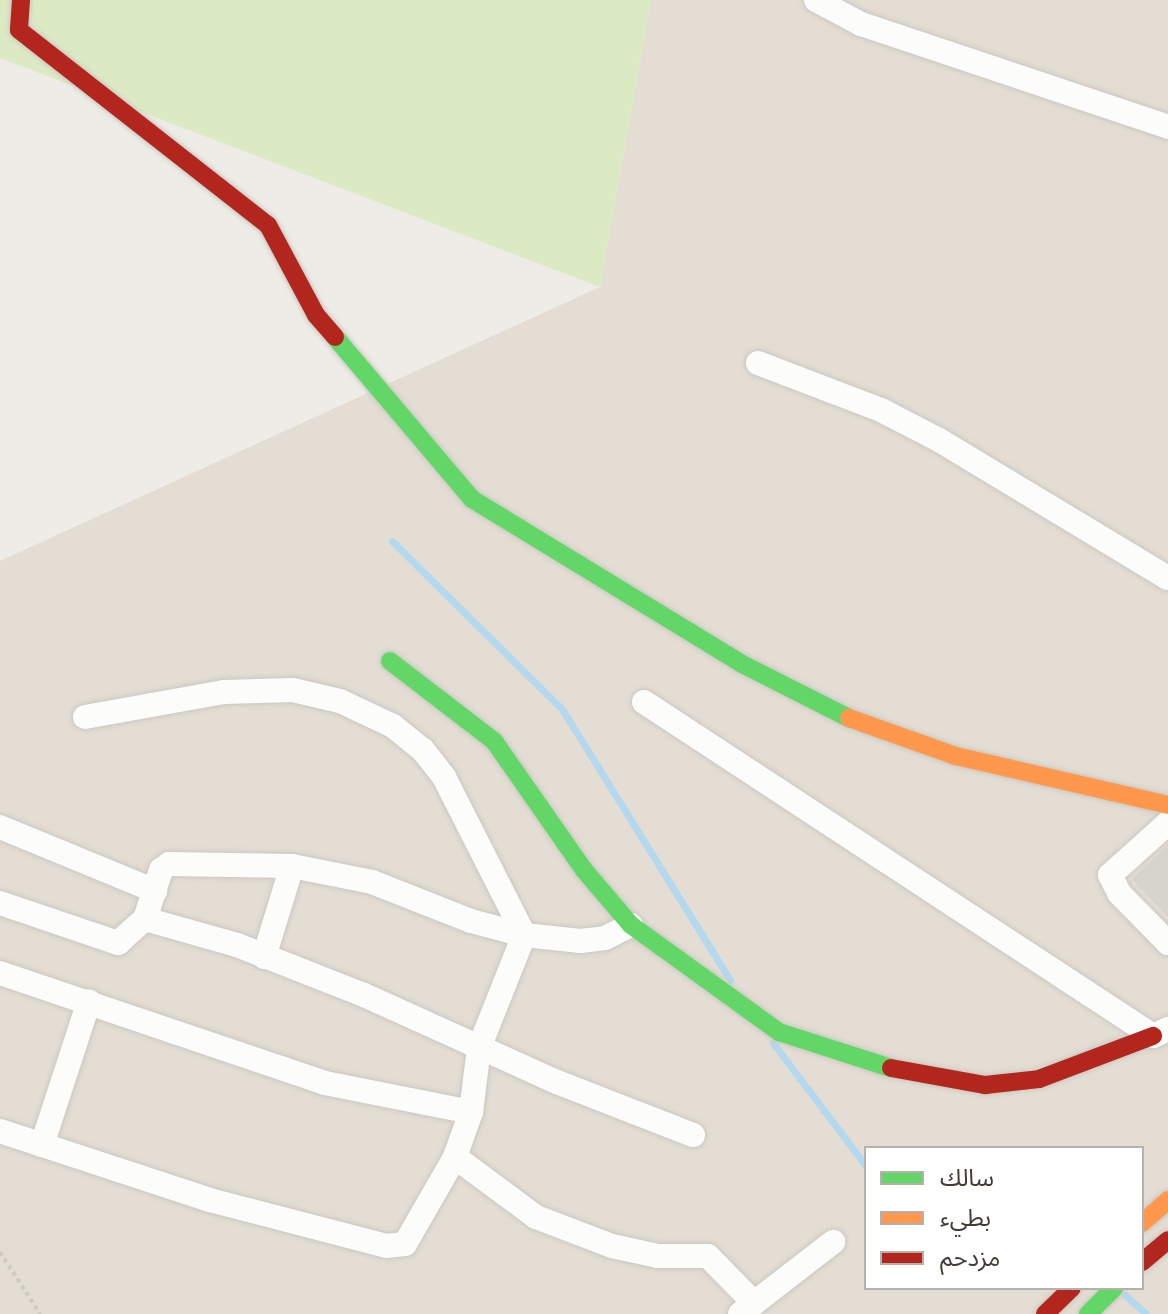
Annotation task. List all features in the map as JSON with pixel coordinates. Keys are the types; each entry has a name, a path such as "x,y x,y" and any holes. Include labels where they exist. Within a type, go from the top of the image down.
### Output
{"main road":[{"path":"21,0 19,30 268,225 316,315 472,499 742,664 846,717 956,756 1168,805"},
{"path":"390,661 494,741 518,769 584,870 631,925 779,1032 886,1067 985,1085 1039,1079 1161,1032"},
{"path":"1144,1221 1168,1200"},
{"path":"1144,1260 1168,1240"},
{"path":"1088,1314 1112,1290"},
{"path":"1045,1314 1068,1292"}],"street":[{"path":"816,0 861,24 1168,127"},
{"path":"758,363 881,410 927,434 1168,578"},
{"path":"85,717 224,692 293,690 340,701 393,726 444,777 496,889 524,935"},
{"path":"644,702 1161,1032"},
{"path":"1168,823 1110,875 1119,893 1168,943"},
{"path":"0,827 155,891"},
{"path":"0,903 118,943 145,919 169,864 292,866 372,882 471,921 524,935 581,941 605,938 631,925"},
{"path":"264,957 292,866"},
{"path":"145,919 264,957 434,1024 479,1048 693,1135"},
{"path":"0,1131 210,1200 386,1246 405,1244 455,1157 471,1112 479,1048 524,935"},
{"path":"0,973 325,1083 471,1112"},
{"path":"42,1145 89,1001"},
{"path":"455,1157 536,1217 643,1253 708,1256 747,1309 833,1242"}],"path":[{"path":"0,1252 40,1314"}],"shaded area":[{"path":"651,0 1168,0 1168,1314 0,1314 0,561 600,287"}],"green space":[{"path":"0,0 651,0 600,287 0,58"}],"building":[{"path":"1168,845 1168,917 1132,879"}],"waterway":[{"path":"392,541 562,709 730,980"},
{"path":"773,1043 864,1163"},
{"path":"1125,1295 1146,1314"}],"traffic: fast":[{"path":"335,337 472,499 742,664 849,718"},
{"path":"390,661 494,741 584,870 631,925 779,1032 891,1068"},
{"path":"1088,1314 1112,1290"}],"traffic: slow":[{"path":"849,718 956,756 1168,805"},
{"path":"1144,1221 1168,1200"}],"traffic: jam":[{"path":"21,0 19,30 268,225 316,315 335,337"},
{"path":"891,1068 985,1085 1039,1079 1153,1036"},
{"path":"1144,1260 1168,1240"},
{"path":"1045,1314 1070,1290"}]}
